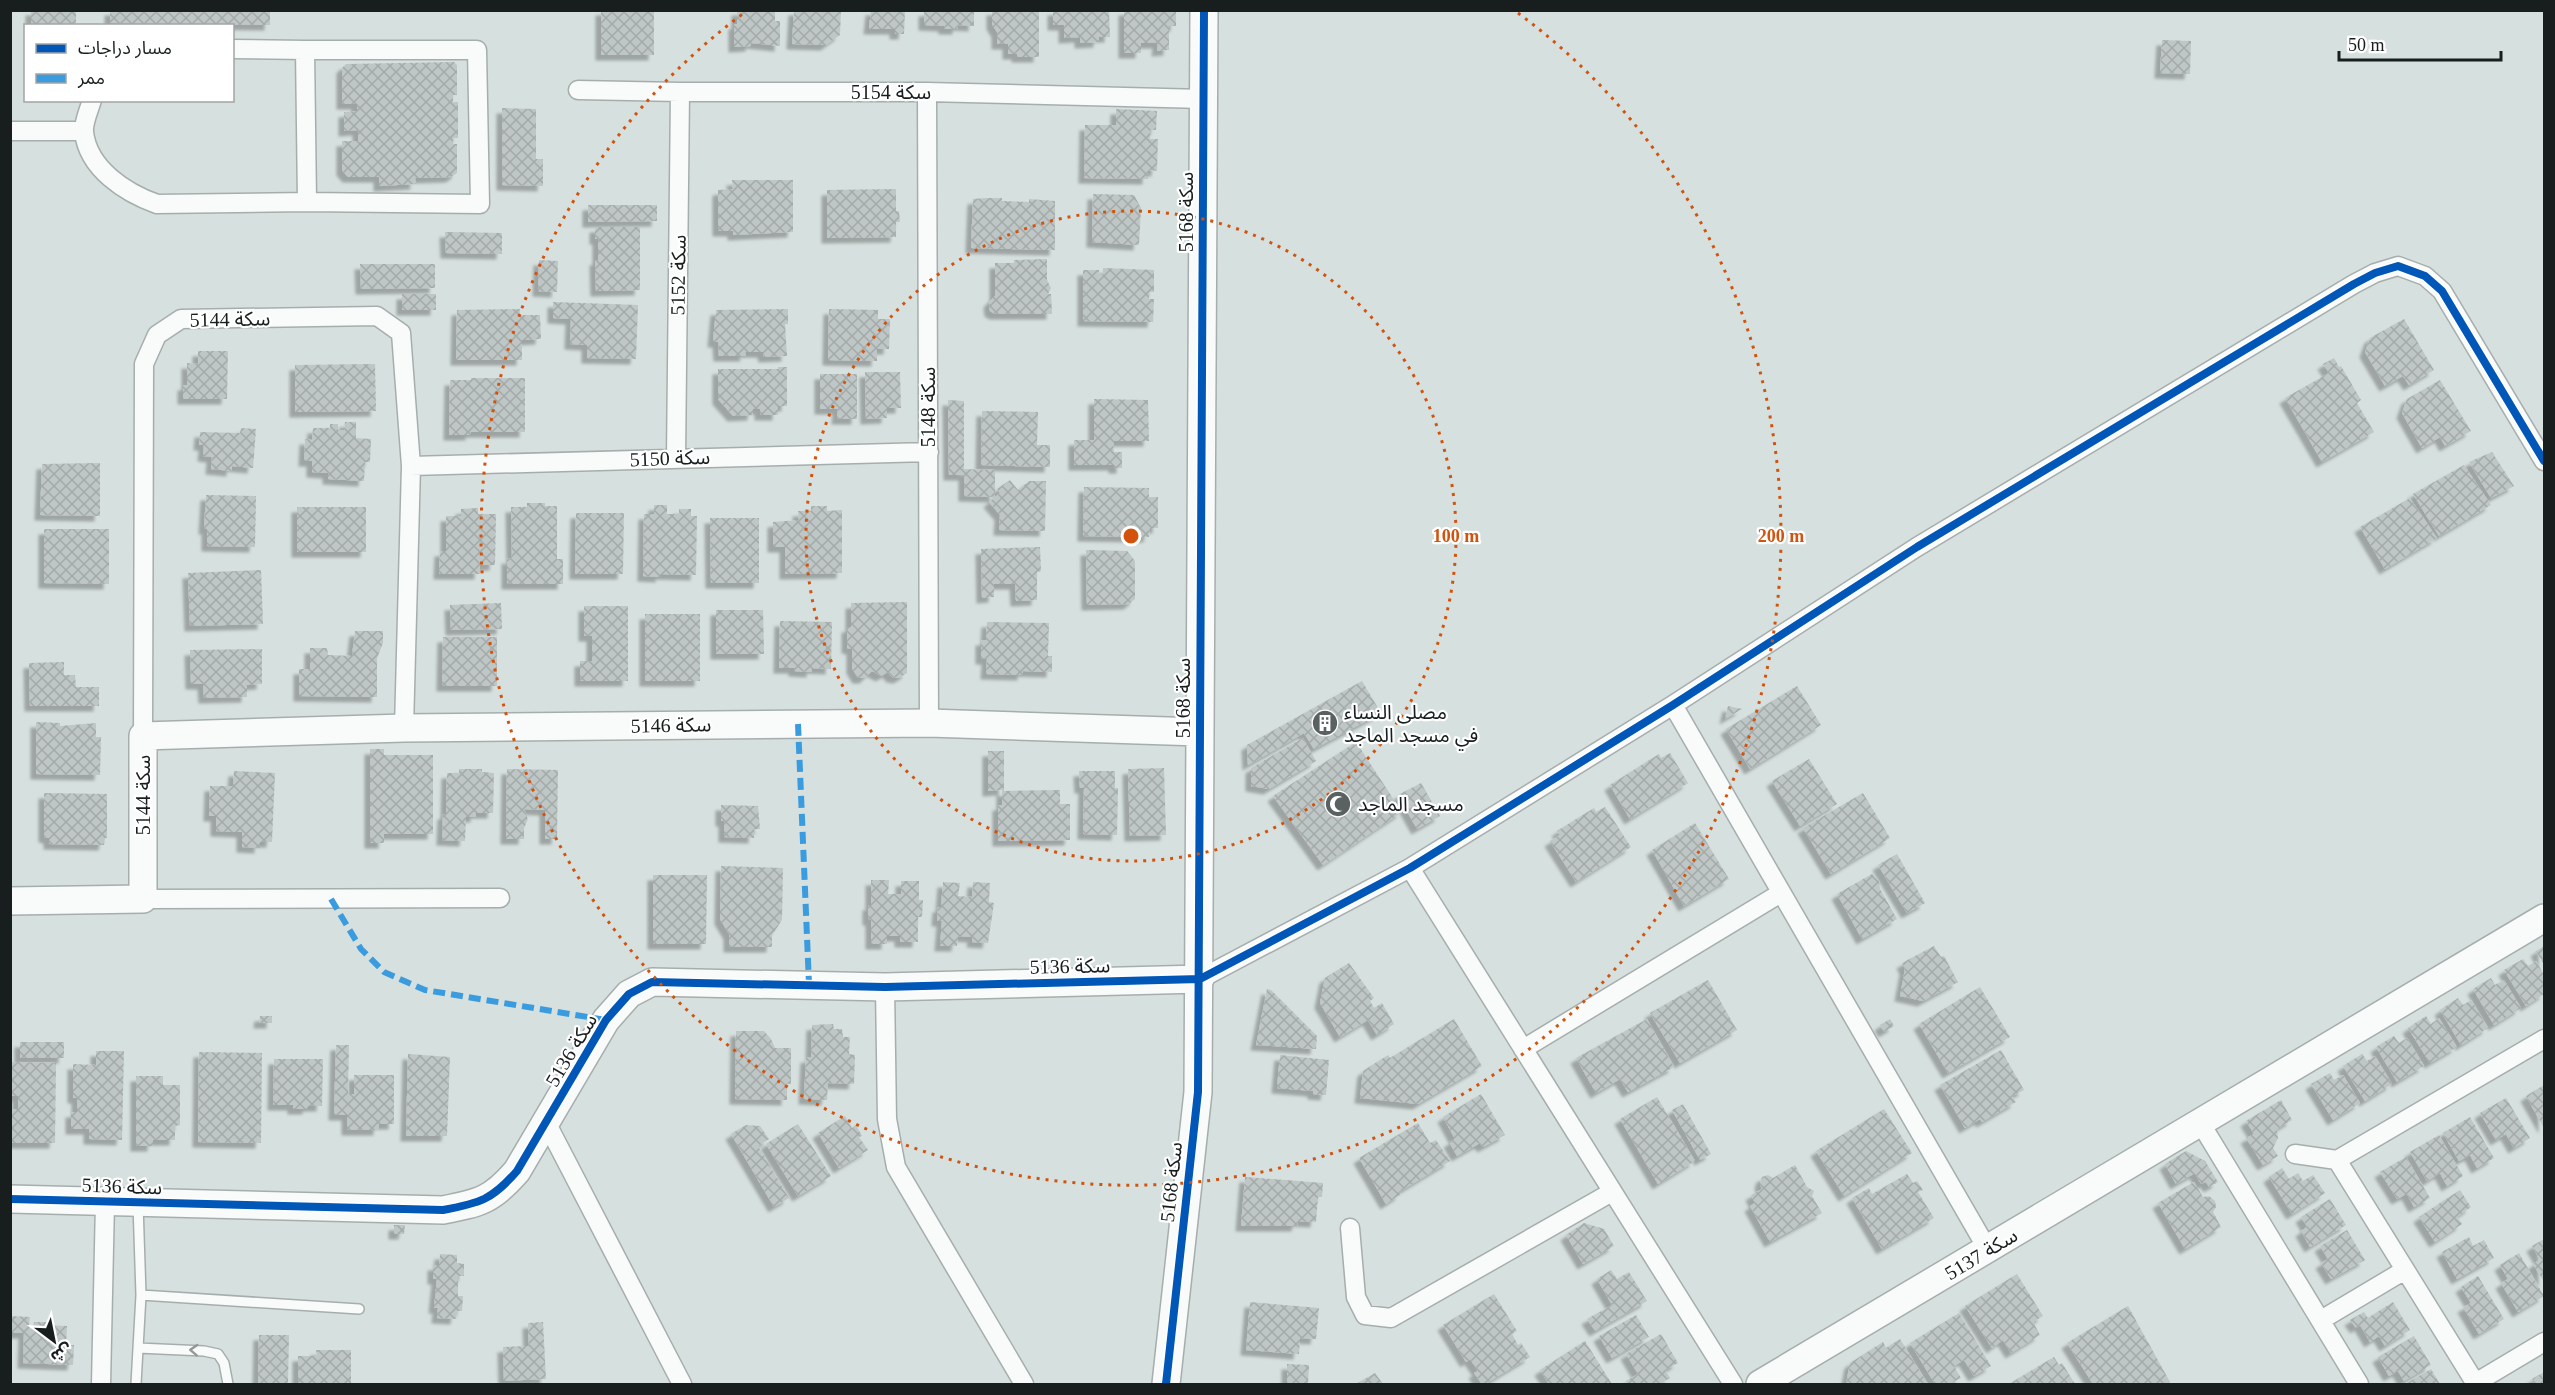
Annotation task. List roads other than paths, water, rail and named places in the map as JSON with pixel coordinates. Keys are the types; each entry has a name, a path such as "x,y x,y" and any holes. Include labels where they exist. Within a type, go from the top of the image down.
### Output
{"street":[{"name":"سكة 5168","path":"1166,1384 1198,1092 1204,10"},
{"path":"91,102 84,131 93,157 113,180 137,197 157,204 307,202 480,204 477,50 234,49"},
{"path":"305,50 307,202"},
{"name":"سكة 5154","path":"578,90 680,93 927,92 1203,99"},
{"name":"سكة 5148","path":"927,92 929,723"},
{"name":"سكة 5152","path":"676,458 680,93"},
{"path":"10,131 84,131"},
{"path":"1200,979 1410,868 1672,705 1917,547 2375,273 2398,266 2426,276 2442,291 2544,461"},
{"name":"سكة 5144","path":"143,899 144,364 157,335 181,319 377,316 401,333 411,466 404,728"},
{"name":"سكة 5150","path":"411,466 928,452"},
{"path":"1672,705 1988,1250"},
{"name":"سكة 5146","path":"142,736 404,728 929,723 1199,732"},
{"path":"1410,868 1733,1384"},
{"path":"1523,1049 1781,893"},
{"path":"10,901 500,898"},
{"name":"سكة 5137","path":"1760,1384 2201,1124 2544,918"},
{"name":"سكة 5136","path":"10,1199 442,1210 472,1205 499,1192 517,1171 547,1124 606,1020 629,994 652,982 885,987 1200,979"},
{"path":"885,987 887,1119 896,1167 1024,1384"},
{"path":"2295,1154 2337,1160 2544,1039"},
{"path":"547,1124 682,1384"},
{"path":"2201,1124 2359,1384"},
{"path":"2337,1160 2477,1383 2544,1342"},
{"path":"1350,1227 1356,1296 1365,1315 1391,1318 1612,1192"},
{"path":"101,1384 105,1202"},
{"path":"2321,1320 2405,1270"}],"lane":[{"path":"136,1384 141,1295 138,1203"},
{"path":"141,1295 359,1309"},
{"path":"138,1348 204,1351 218,1354 224,1364 228,1384"}],"place":[{"name":"مصلى النساء في مسجد الماجد","path":"1325,723"},
{"name":"مسجد الماجد","path":"1338,804"}]}
